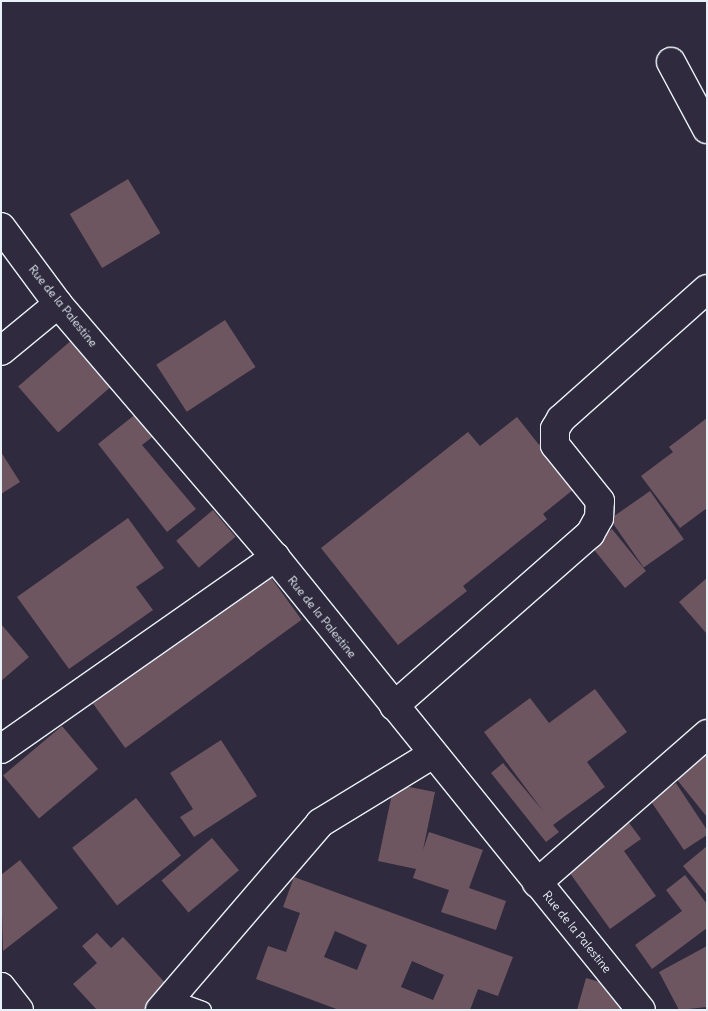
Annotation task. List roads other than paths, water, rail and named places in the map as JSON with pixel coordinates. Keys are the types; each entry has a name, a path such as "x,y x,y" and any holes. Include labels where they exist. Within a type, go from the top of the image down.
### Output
{"street":[{"path":"671,62 707,129"},
{"name":"Rue de la Palestine","path":"1,227 58,304 275,557 641,1010"},
{"path":"394,706 590,534 600,518 600,501 555,445 555,429 561,419 707,289"},
{"path":"1,351 58,304"},
{"path":"1,750 275,557"},
{"path":"537,883 707,734"},
{"path":"165,1004 320,823 433,754"},
{"path":"1,988 19,1010"}],"lane":[{"path":"165,1004 203,1010"}]}
